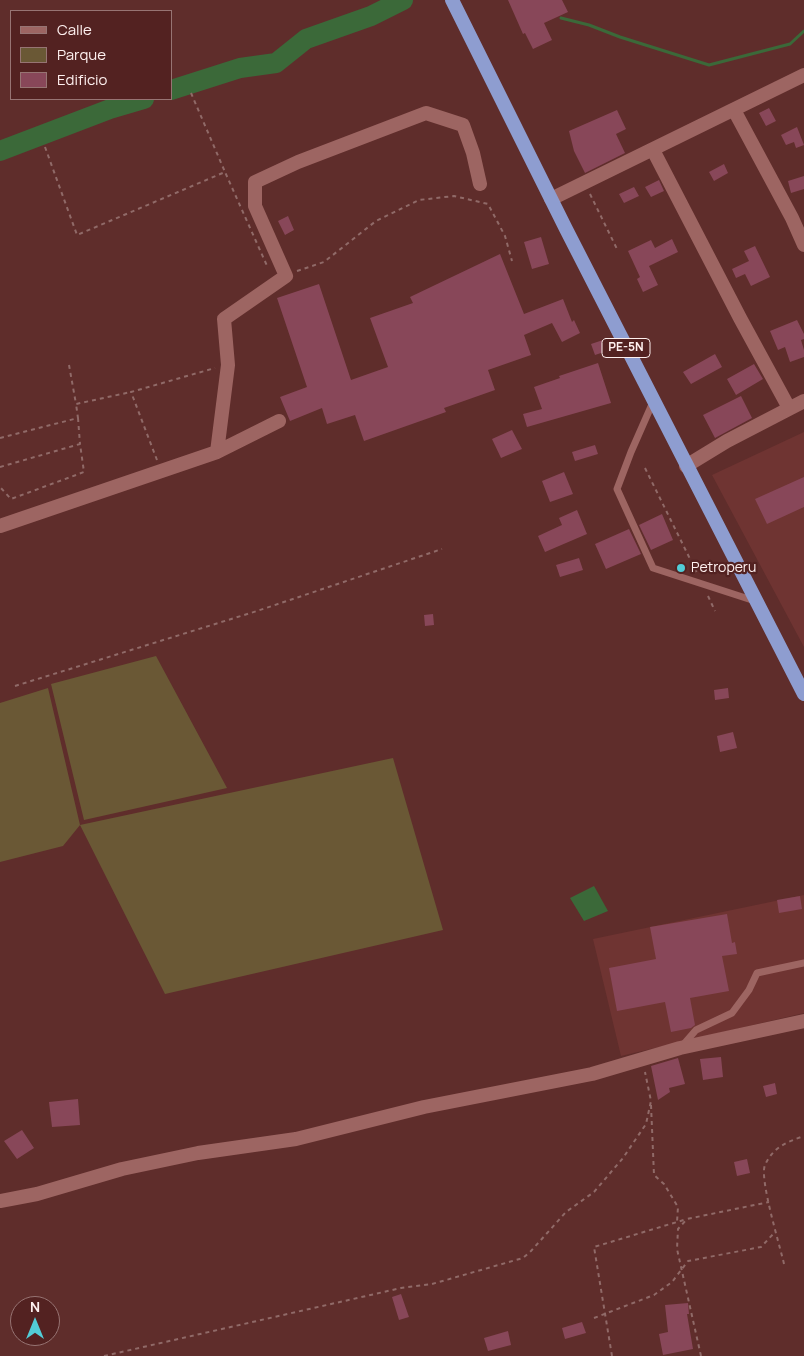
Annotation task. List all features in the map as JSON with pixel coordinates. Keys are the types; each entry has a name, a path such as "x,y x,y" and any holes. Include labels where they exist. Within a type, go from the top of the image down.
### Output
{"highway":[{"name":"PE-5N","path":"452,0 653,401 804,694"}],"street":[{"path":"551,199 804,75"},
{"path":"734,110 792,218 804,245"},
{"path":"217,452 228,365 224,319 280,280 255,206 255,182 298,162 426,113 463,125 473,153 480,184"},
{"path":"654,150 740,318 789,408"},
{"path":"686,466 726,441 804,401"},
{"path":"0,526 217,452 279,421"},
{"path":"0,1201 37,1194 122,1169 198,1153 296,1139 424,1107 592,1074 680,1048 804,1021"}],"lane":[{"path":"653,401 630,452 617,489 653,568 757,601"},
{"path":"680,1048 696,1030 732,1013 749,990 757,973 804,963"}],"path":[{"path":"191,93 225,172 280,280 324,262 376,221 419,200 454,196 488,204 504,236 512,261"},
{"path":"45,147 77,235 225,172"},
{"path":"585,183 618,249"},
{"path":"0,487 11,499 84,472 78,418 69,365"},
{"path":"76,404 131,392 228,365"},
{"path":"131,392 162,471"},
{"path":"0,438 78,418"},
{"path":"0,467 80,444"},
{"path":"645,468 715,611"},
{"path":"15,686 257,611 442,549"},
{"path":"643,1060 650,1102 654,1175 664,1184 678,1208 677,1222"},
{"path":"104,1356 402,1288 432,1284 523,1258 566,1212 594,1192 623,1158 646,1124 650,1102"},
{"path":"784,1264 769,1202 764,1167 773,1152 784,1143 804,1136"},
{"path":"612,1356 594,1248 687,1219 769,1202"},
{"path":"687,1219 678,1230 677,1250 701,1356"},
{"path":"594,1318 654,1295 672,1282 688,1261 761,1247 776,1231"}],"shaded area":[{"path":"804,432 804,647 712,475"},
{"path":"594,886 608,911 584,921 570,898"},
{"path":"804,895 804,1013 621,1056 593,939"}],"green space":[{"path":"156,656 227,788 84,820 51,684"},
{"path":"48,688 80,825 63,846 0,862 0,703"},
{"path":"393,758 443,930 165,994 80,825"}],"building":[{"path":"508,0 562,0 568,12 544,23 552,40 533,49 525,33 523,34"},
{"path":"769,108 776,121 766,126 759,113"},
{"path":"617,110 626,129 616,134 625,153 585,173 574,151 569,131"},
{"path":"797,127 804,145 796,148 794,142 786,145 781,135"},
{"path":"724,164 728,173 714,181 709,172"},
{"path":"804,176 804,189 791,193 788,181"},
{"path":"659,180 664,191 651,197 645,187"},
{"path":"634,187 639,196 624,203 619,194"},
{"path":"288,216 294,230 285,235 278,221"},
{"path":"541,237 549,264 532,269 524,242"},
{"path":"672,239 678,252 649,266 658,285 643,292 637,279 640,277 628,251 651,240 655,248"},
{"path":"755,246 770,277 751,286 745,274 736,278 732,269 749,261 744,251"},
{"path":"500,254 524,314 563,299 572,322 574,320 580,333 562,342 552,323 524,335 531,355 488,370 495,390 444,408 446,412 364,441 355,415 327,424 322,408 290,421 280,397 307,387 277,298 319,284 351,380 388,367 370,318 413,303 410,297"},
{"path":"797,320 804,334 804,339 801,340 804,357 790,362 785,347 778,350 770,331"},
{"path":"606,339 610,350 595,355 591,344"},
{"path":"715,354 722,367 691,384 683,372"},
{"path":"598,363 611,403 527,427 523,414 542,409 534,387 560,378 559,376"},
{"path":"754,364 763,379 736,395 727,379"},
{"path":"741,396 752,418 715,438 703,415"},
{"path":"512,430 522,449 501,458 492,439"},
{"path":"595,445 598,454 575,461 572,452"},
{"path":"564,472 573,494 550,502 542,481"},
{"path":"804,477 804,507 767,524 755,499"},
{"path":"577,510 587,534 545,552 538,536 562,525 559,518"},
{"path":"662,514 673,540 651,550 639,525"},
{"path":"629,529 641,554 606,569 595,544"},
{"path":"579,558 583,570 560,577 556,565"},
{"path":"433,614 434,625 425,626 424,615"},
{"path":"728,688 729,698 715,700 714,690"},
{"path":"733,732 737,748 720,752 717,736"},
{"path":"800,896 802,909 779,913 777,900"},
{"path":"727,914 732,943 735,942 737,954 722,956 729,991 690,998 695,1025 691,1028 671,1032 665,1002 617,1011 609,968 656,959 650,927"},
{"path":"721,1057 723,1077 703,1080 700,1059"},
{"path":"678,1058 685,1084 669,1088 670,1092 658,1100 651,1066"},
{"path":"775,1083 777,1094 766,1097 763,1086"},
{"path":"78,1099 80,1125 52,1127 49,1102"},
{"path":"22,1130 34,1148 17,1159 4,1141"},
{"path":"747,1159 750,1173 737,1176 734,1162"},
{"path":"401,1294 409,1317 399,1320 392,1297"},
{"path":"688,1303 689,1314 687,1314 693,1349 663,1355 659,1334 668,1332 665,1305"},
{"path":"582,1322 586,1333 565,1339 562,1328"},
{"path":"508,1331 511,1345 488,1351 484,1338"}],"waterway":[{"path":"172,90 240,68 276,63 306,39 371,16 403,0"},
{"path":"561,18 589,25 620,37 709,65 790,44 804,31"},
{"path":"0,151 110,109 141,100"}],"place":[{"name":"Petroperu","path":"681,568"}]}
